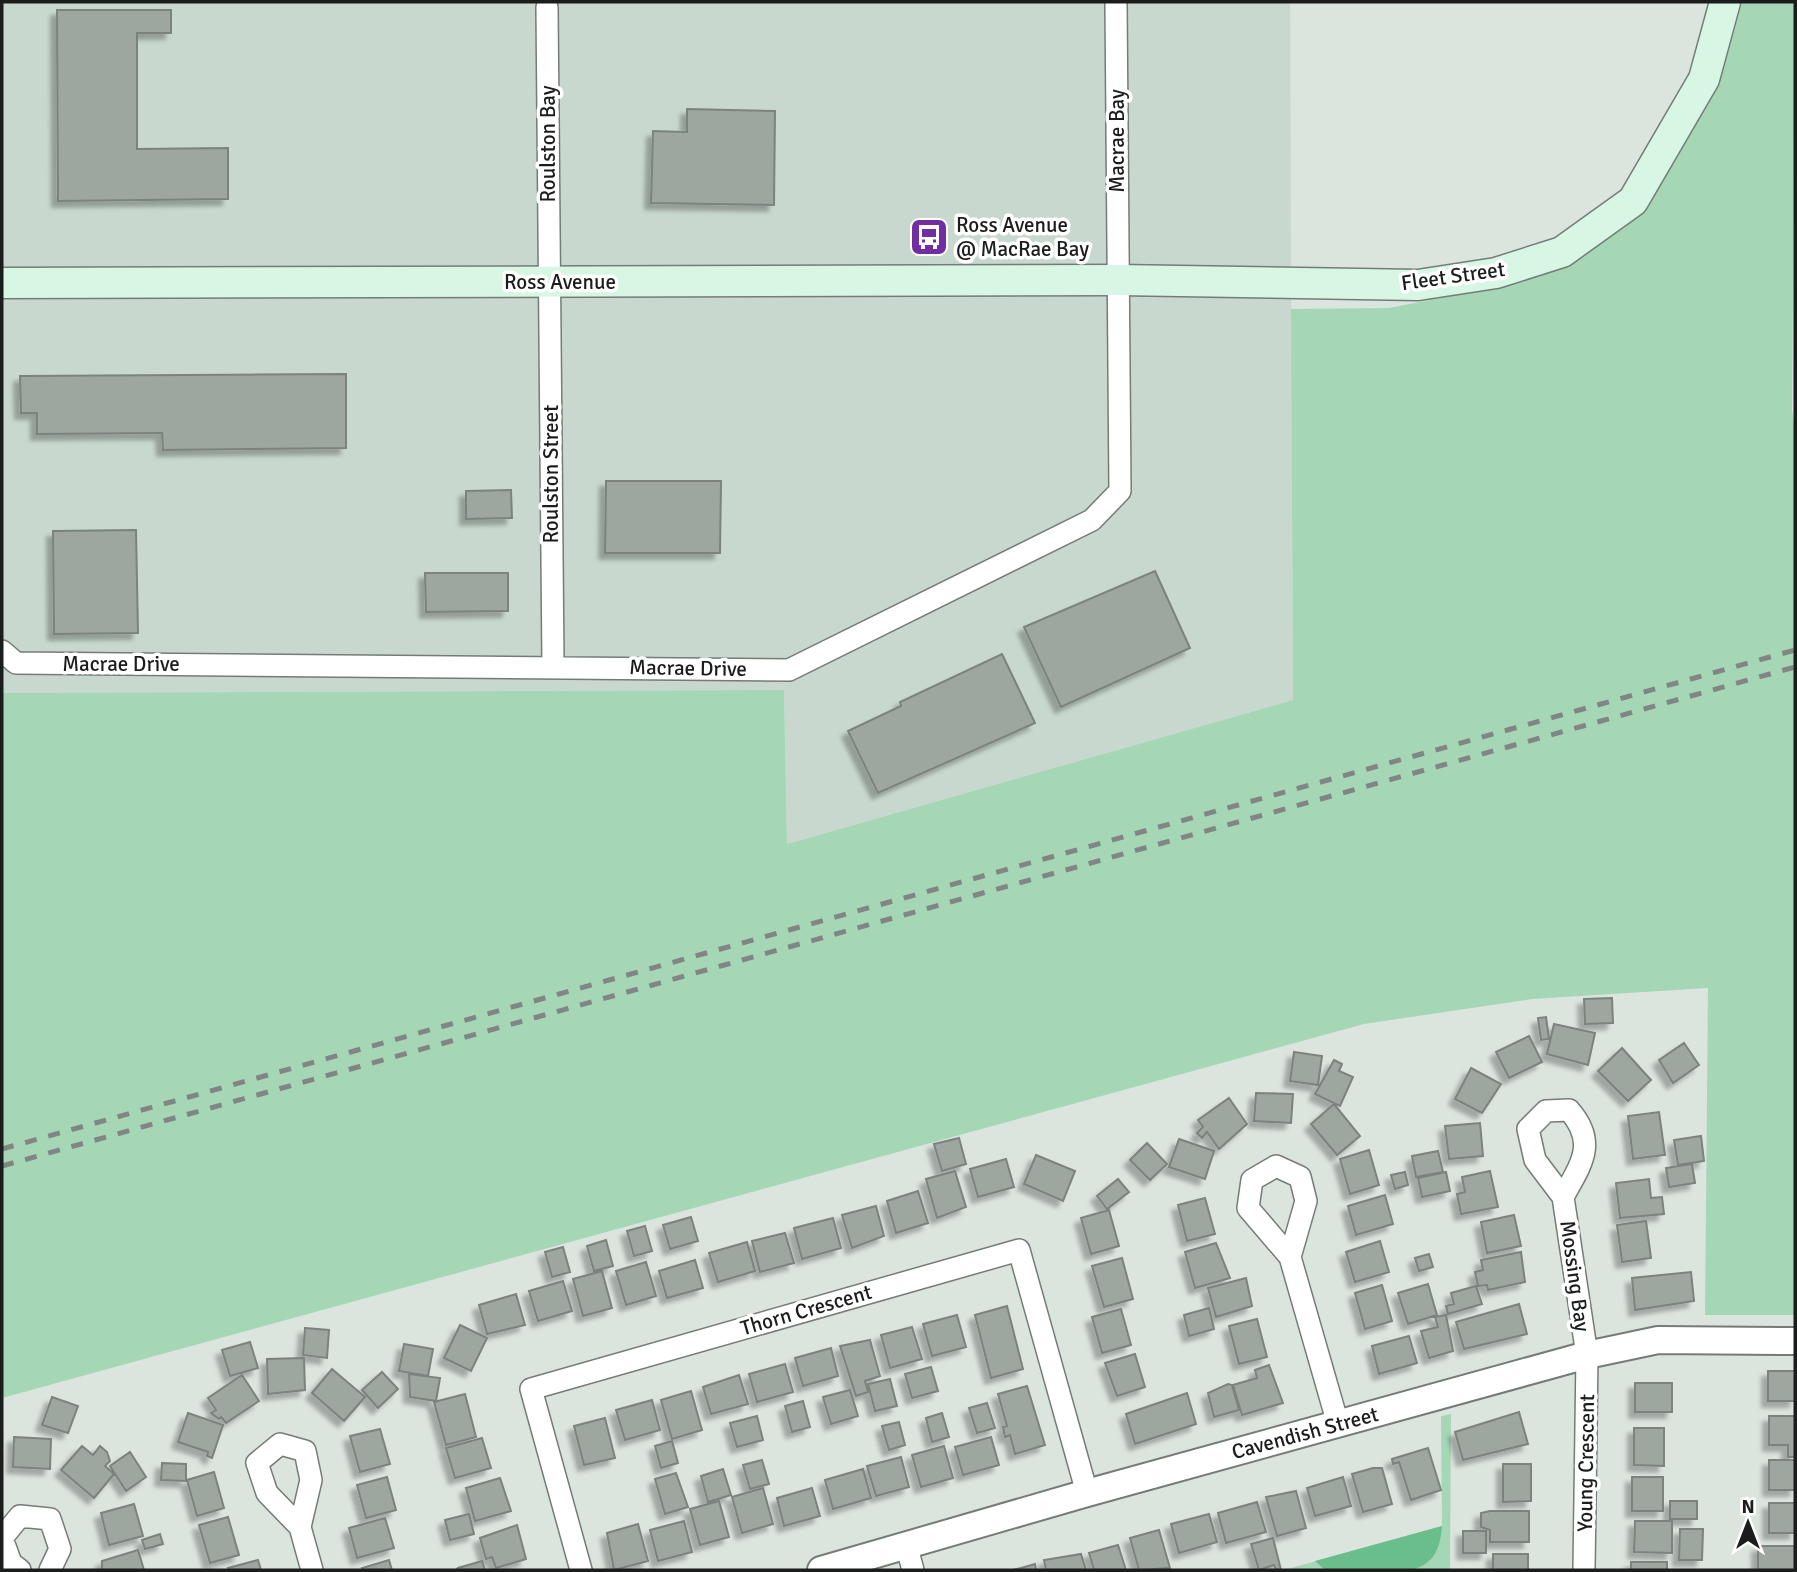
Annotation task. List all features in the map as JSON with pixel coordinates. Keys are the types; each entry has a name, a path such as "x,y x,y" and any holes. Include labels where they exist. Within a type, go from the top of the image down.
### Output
{"main road":[{"name":"Fleet Street","path":"1118,280 1418,285 1496,273 1562,252 1633,201 1704,79 1726,2"},
{"name":"Ross Avenue","path":"2,283 1118,280"}],"street":[{"name":"Macrae Bay","path":"1116,2 1118,280"},
{"name":"Roulston Bay","path":"547,7 550,282"},
{"name":"Macrae Drive","path":"2,651 16,663 789,670 1092,520 1120,491 1118,280"},
{"name":"Roulston Street","path":"550,282 553,666"},
{"name":"Mossing Bay","path":"1563,1196 1587,1355"},
{"name":"Thorn Crescent","path":"581,1570 531,1389 1019,1250 1087,1493"},
{"path":"1290,1257 1338,1424"},
{"name":"Cavendish Street","path":"821,1570 1087,1493 1587,1355 1658,1340 1795,1341"},
{"name":"Young Crescent","path":"1584,1570 1587,1355"},
{"path":"20,1570 11,1563 2,1538 20,1516 50,1518 60,1549 51,1570"},
{"path":"300,1527 312,1570"},
{"path":"906,1544 913,1570"}],"shaded area":[{"path":"2,2 1290,2 1293,700 787,844 784,690 2,693"}],"green space":[{"path":"1742,2 1795,2 1792,410 1795,431 1795,1315 1705,1315 1708,988 1532,999 1364,1024 2,1398 2,693 784,690 787,844 1293,700 1291,309 1389,308 1466,293 1553,259 1615,215 1696,117 1728,52"},
{"path":"1451,1414 1450,1570 1284,1570 1442,1526 1441,1416"},
{"path":"1442,1526 1435,1554 1426,1564 1411,1570 1325,1570 1315,1561"}],"building":[{"path":"57,10 171,10 171,33 137,33 137,149 228,148 228,199 58,201"},
{"path":"687,109 775,111 774,205 651,203 653,131 687,132"},
{"path":"346,374 346,448 163,450 162,433 37,434 37,413 21,413 20,376"},
{"path":"606,481 721,481 720,553 605,553"},
{"path":"511,490 512,518 466,519 466,491"},
{"path":"136,530 138,633 54,634 53,531"},
{"path":"1155,571 1190,648 1061,707 1024,627"},
{"path":"425,573 508,573 508,611 426,612"},
{"path":"1002,654 1035,723 878,793 848,731 901,706 900,702"},
{"path":"1612,998 1613,1023 1585,1024 1584,999"},
{"path":"1546,1017 1549,1039 1541,1040 1538,1018"},
{"path":"1554,1024 1595,1033 1588,1065 1547,1054"},
{"path":"1529,1036 1542,1062 1509,1078 1496,1052"},
{"path":"1684,1043 1699,1065 1673,1083 1659,1060"},
{"path":"1622,1048 1651,1080 1628,1101 1598,1071"},
{"path":"1294,1052 1322,1056 1318,1085 1290,1081"},
{"path":"1334,1060 1342,1064 1339,1071 1353,1077 1340,1106 1315,1094"},
{"path":"1471,1068 1501,1084 1482,1113 1455,1099"},
{"path":"1256,1093 1293,1094 1291,1123 1254,1121"},
{"path":"1229,1098 1247,1124 1219,1149 1207,1132 1202,1138 1197,1133 1203,1127 1198,1120"},
{"path":"1334,1104 1360,1136 1337,1155 1311,1124"},
{"path":"1659,1112 1665,1155 1633,1159 1628,1116"},
{"path":"1480,1123 1483,1156 1449,1159 1445,1126"},
{"path":"1701,1136 1704,1161 1678,1165 1674,1140"},
{"path":"959,1138 966,1164 942,1171 934,1144"},
{"path":"1179,1139 1214,1151 1205,1179 1169,1167"},
{"path":"1147,1143 1167,1164 1150,1180 1130,1160"},
{"path":"1369,1150 1379,1185 1350,1194 1340,1159"},
{"path":"1438,1151 1443,1172 1416,1177 1412,1156"},
{"path":"1036,1155 1075,1171 1063,1201 1024,1184"},
{"path":"1006,1159 1014,1187 978,1197 970,1169"},
{"path":"1692,1164 1695,1183 1669,1187 1666,1168"},
{"path":"955,1171 966,1207 937,1218 926,1179"},
{"path":"1490,1171 1498,1207 1461,1214 1457,1194 1465,1192 1462,1177"},
{"path":"1405,1172 1408,1185 1395,1189 1391,1175"},
{"path":"1446,1172 1450,1191 1422,1197 1418,1178"},
{"path":"1118,1179 1129,1192 1107,1209 1097,1196"},
{"path":"1649,1179 1651,1198 1662,1197 1664,1214 1620,1218 1616,1183"},
{"path":"918,1191 928,1223 896,1233 887,1201"},
{"path":"1385,1195 1393,1224 1356,1235 1348,1206"},
{"path":"1205,1198 1215,1234 1187,1241 1178,1205"},
{"path":"876,1206 884,1236 852,1248 842,1215"},
{"path":"1109,1210 1119,1246 1091,1254 1081,1218"},
{"path":"1514,1215 1521,1246 1487,1253 1481,1222"},
{"path":"691,1217 698,1241 670,1249 663,1225"},
{"path":"833,1218 841,1248 802,1259 794,1228"},
{"path":"1646,1221 1651,1258 1622,1262 1617,1225"},
{"path":"645,1226 652,1251 634,1256 627,1231"},
{"path":"785,1233 794,1263 760,1272 752,1241"},
{"path":"606,1240 613,1266 594,1271 587,1246"},
{"path":"1380,1241 1389,1272 1355,1282 1346,1252"},
{"path":"747,1242 755,1271 718,1282 709,1253"},
{"path":"1216,1243 1230,1278 1195,1288 1185,1252"},
{"path":"563,1247 570,1272 552,1277 545,1252"},
{"path":"1521,1252 1525,1282 1488,1290 1487,1285 1478,1286 1475,1272 1483,1270 1481,1260"},
{"path":"1429,1254 1433,1267 1419,1271 1415,1258"},
{"path":"1122,1258 1133,1299 1104,1307 1092,1266"},
{"path":"695,1260 703,1288 667,1298 659,1271"},
{"path":"646,1262 656,1296 626,1305 616,1271"},
{"path":"602,1271 612,1308 583,1316 573,1279"},
{"path":"1691,1272 1694,1301 1635,1310 1632,1278"},
{"path":"1246,1278 1252,1306 1216,1317 1208,1288"},
{"path":"563,1281 572,1311 538,1321 529,1291"},
{"path":"1428,1284 1437,1315 1408,1324 1398,1293"},
{"path":"1382,1285 1392,1321 1365,1329 1355,1293"},
{"path":"1476,1286 1482,1304 1448,1314 1446,1306 1454,1304 1451,1293"},
{"path":"516,1294 525,1325 487,1334 479,1305"},
{"path":"1519,1304 1527,1334 1464,1349 1456,1322"},
{"path":"1007,1306 1023,1369 991,1378 975,1315"},
{"path":"1209,1308 1214,1329 1189,1336 1184,1315"},
{"path":"1121,1309 1131,1345 1102,1353 1092,1317"},
{"path":"957,1315 966,1347 932,1356 923,1324"},
{"path":"1446,1315 1453,1351 1429,1358 1421,1331 1438,1327 1435,1317"},
{"path":"1257,1319 1267,1357 1239,1364 1229,1326"},
{"path":"460,1325 487,1338 471,1371 444,1358"},
{"path":"912,1327 922,1359 890,1368 881,1335"},
{"path":"305,1328 329,1330 327,1358 303,1355"},
{"path":"1409,1336 1417,1363 1379,1374 1372,1346"},
{"path":"870,1340 880,1376 865,1381 868,1392 856,1396 840,1346"},
{"path":"250,1342 258,1368 230,1376 222,1350"},
{"path":"404,1344 433,1349 428,1376 399,1371"},
{"path":"831,1348 838,1376 803,1386 795,1358"},
{"path":"1135,1354 1145,1387 1117,1396 1105,1363"},
{"path":"304,1358 305,1390 268,1394 267,1359"},
{"path":"785,1364 793,1392 757,1402 749,1374"},
{"path":"1269,1365 1283,1403 1242,1415 1233,1385 1257,1378 1255,1370"},
{"path":"931,1367 938,1391 912,1398 905,1374"},
{"path":"332,1369 365,1397 344,1421 312,1393"},
{"path":"1768,1371 1795,1371 1795,1401 1768,1401"},
{"path":"382,1372 398,1389 378,1408 362,1390"},
{"path":"409,1374 440,1378 436,1401 410,1397"},
{"path":"242,1375 259,1401 226,1423 221,1417 219,1419 211,1413 216,1410 208,1398"},
{"path":"739,1375 748,1404 711,1414 703,1387"},
{"path":"890,1379 897,1406 875,1411 868,1384"},
{"path":"1635,1383 1672,1383 1672,1412 1635,1412"},
{"path":"1228,1384 1232,1385 1239,1410 1214,1417 1208,1393"},
{"path":"1027,1386 1045,1445 1015,1454 1010,1435 1005,1437 1003,1427 1007,1426 998,1394"},
{"path":"850,1390 858,1416 831,1424 823,1397"},
{"path":"691,1391 702,1430 672,1439 661,1400"},
{"path":"1187,1393 1196,1424 1135,1444 1126,1414"},
{"path":"465,1394 476,1437 446,1445 434,1402"},
{"path":"52,1397 78,1406 68,1433 42,1425"},
{"path":"652,1400 660,1430 625,1440 616,1410"},
{"path":"803,1401 810,1427 792,1432 785,1406"},
{"path":"987,1403 995,1428 977,1433 969,1408"},
{"path":"1519,1412 1528,1444 1463,1460 1455,1432"},
{"path":"188,1413 223,1425 212,1458 207,1456 208,1452 178,1442"},
{"path":"942,1413 949,1437 932,1442 926,1418"},
{"path":"757,1416 763,1440 737,1447 730,1423"},
{"path":"1769,1416 1795,1416 1795,1457 1788,1457 1788,1445 1769,1445"},
{"path":"605,1418 615,1458 584,1465 574,1426"},
{"path":"899,1422 905,1445 889,1450 882,1426"},
{"path":"1634,1428 1664,1428 1664,1466 1634,1465"},
{"path":"380,1429 390,1464 360,1472 350,1436"},
{"path":"14,1437 51,1439 50,1469 13,1467"},
{"path":"991,1437 999,1465 963,1475 955,1447"},
{"path":"482,1438 491,1468 455,1478 446,1448"},
{"path":"672,1441 678,1463 661,1468 655,1446"},
{"path":"82,1446 93,1455 100,1446 107,1452 110,1461 105,1466 114,1474 94,1498 61,1470"},
{"path":"944,1446 953,1478 921,1487 912,1455"},
{"path":"1428,1448 1441,1490 1411,1500 1399,1462 1393,1464 1392,1459"},
{"path":"130,1452 146,1477 126,1491 110,1466"},
{"path":"901,1457 909,1487 876,1496 867,1466"},
{"path":"762,1460 769,1484 750,1489 743,1465"},
{"path":"1769,1460 1795,1460 1795,1490 1769,1490"},
{"path":"162,1463 186,1464 186,1481 161,1480"},
{"path":"1503,1464 1531,1464 1531,1501 1503,1502"},
{"path":"1382,1468 1392,1504 1363,1512 1352,1474"},
{"path":"723,1469 731,1495 708,1502 701,1476"},
{"path":"863,1469 871,1498 833,1509 825,1480"},
{"path":"214,1472 224,1508 197,1516 187,1480"},
{"path":"676,1473 688,1507 665,1514 655,1479"},
{"path":"387,1477 396,1510 366,1518 357,1485"},
{"path":"1343,1477 1351,1506 1315,1516 1307,1488"},
{"path":"1632,1477 1663,1477 1663,1511 1632,1511"},
{"path":"500,1478 511,1511 475,1521 466,1488"},
{"path":"763,1488 773,1524 742,1533 732,1497"},
{"path":"812,1488 820,1516 784,1526 777,1498"},
{"path":"1296,1491 1306,1528 1277,1536 1266,1497"},
{"path":"719,1501 729,1537 700,1545 690,1509"},
{"path":"1670,1501 1697,1501 1697,1519 1670,1519"},
{"path":"1257,1502 1266,1532 1226,1543 1218,1513"},
{"path":"1769,1503 1795,1503 1795,1533 1769,1533"},
{"path":"134,1504 143,1536 109,1545 101,1513"},
{"path":"1529,1511 1529,1542 1490,1542 1490,1530 1481,1527 1481,1513"},
{"path":"469,1514 474,1534 450,1540 445,1520"},
{"path":"1209,1514 1217,1542 1179,1553 1171,1524"},
{"path":"228,1517 239,1555 210,1563 199,1525"},
{"path":"385,1518 394,1548 357,1558 349,1528"},
{"path":"684,1521 692,1552 658,1561 650,1530"},
{"path":"1635,1521 1672,1521 1672,1553 1634,1552"},
{"path":"638,1524 648,1561 614,1570 607,1533"},
{"path":"517,1525 526,1559 496,1568 492,1557 486,1559 480,1538"},
{"path":"1680,1529 1703,1529 1702,1560 1679,1560"},
{"path":"1159,1530 1170,1568 1139,1570 1130,1538"},
{"path":"1463,1531 1486,1531 1486,1553 1463,1553"},
{"path":"160,1534 163,1544 145,1549 142,1540"},
{"path":"1273,1538 1281,1570 1276,1570 1274,1565 1259,1570 1251,1544"},
{"path":"1118,1545 1126,1570 1094,1570 1089,1553"},
{"path":"1758,1546 1795,1546 1795,1570 1758,1570"},
{"path":"138,1550 144,1570 102,1570 102,1561"},
{"path":"1081,1554 1086,1570 1046,1570 1044,1560"},
{"path":"1493,1554 1528,1554 1528,1570 1493,1570"},
{"path":"258,1560 261,1570 228,1568"},
{"path":"389,1560 392,1570 362,1568"},
{"path":"482,1561 485,1570 456,1570 458,1568"},
{"path":"1631,1562 1667,1562 1667,1570 1631,1570"},
{"path":"1035,1564 1036,1570 1013,1570 1021,1568"}],"railway":[{"path":"2,1149 1795,650"},
{"path":"2,1166 1795,667"}],"place":[{"name":"Ross Avenue @ MacRae Bay","path":"929,237"}]}
